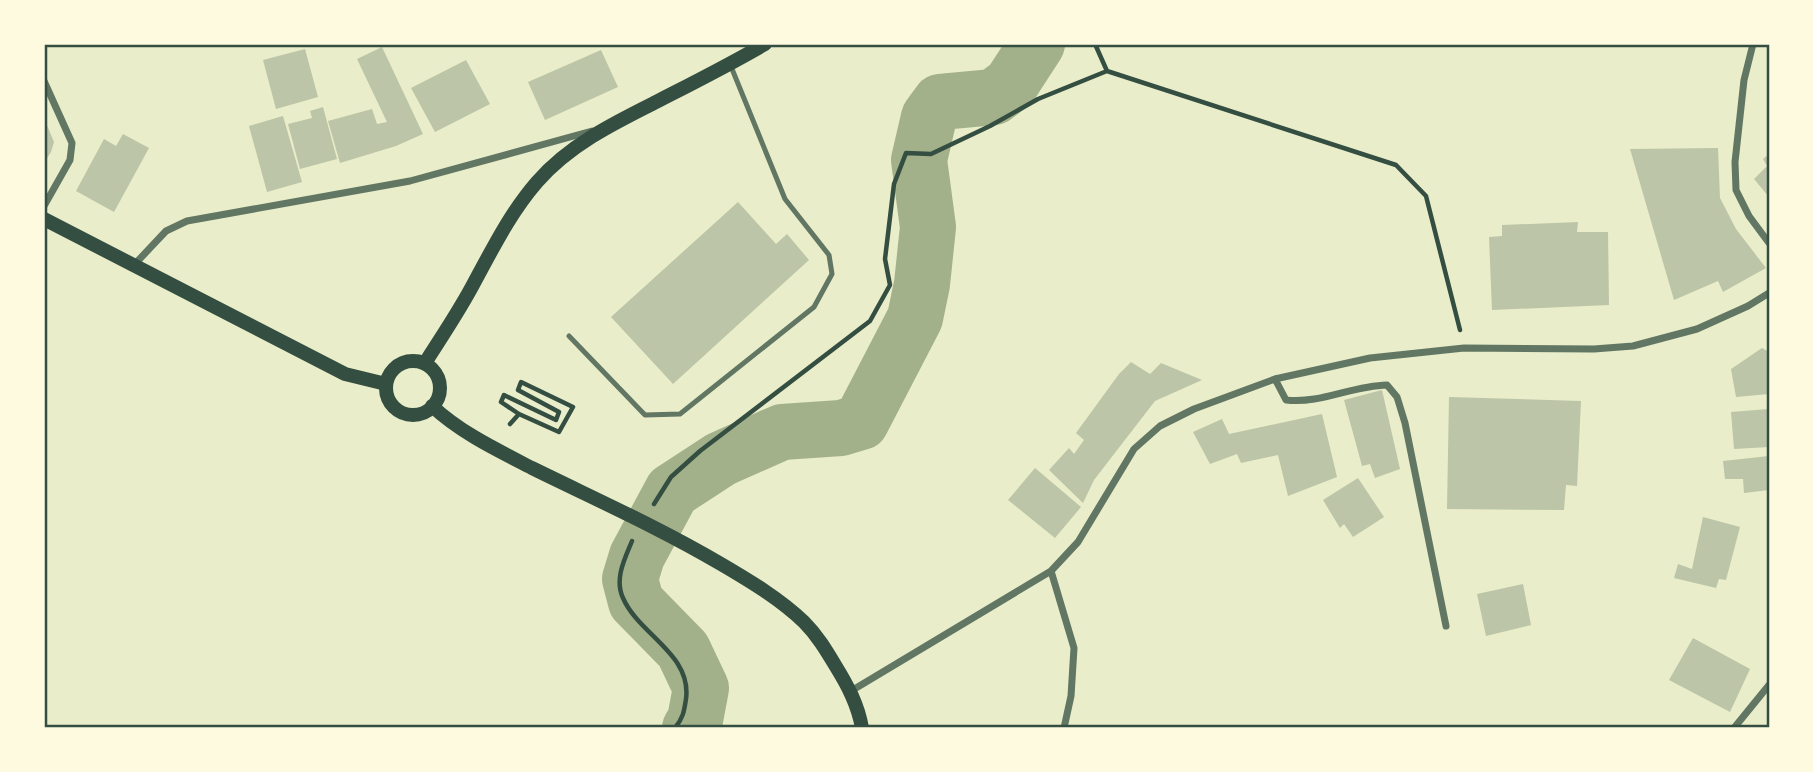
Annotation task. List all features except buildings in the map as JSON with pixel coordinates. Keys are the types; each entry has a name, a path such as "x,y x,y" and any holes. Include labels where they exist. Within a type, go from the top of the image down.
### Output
{"main road":[{"path":"425,363 454,319 516,208 538,180 604,128 765,44"},
{"path":"44,219 345,374 386,384"},
{"path":"412,360 425,363 433,369 438,378 438,398 423,413 412,415 401,412 392,405 387,395 386,384 391,372 400,364 412,360"},
{"path":"432,406 450,423 496,450 647,522 751,582 804,623 823,646 851,691 862,728"}],"street":[{"path":"1753,44 1744,80 1735,162 1736,190 1749,216 1769,243"},
{"path":"44,81 72,143 70,160 44,206"},
{"path":"134,265 166,231 187,221 410,181 566,136 604,128"},
{"path":"851,691 1051,571 1078,542 1134,449 1160,426 1194,409 1275,379 1370,358 1464,348 1594,349 1633,346 1697,329 1768,296"},
{"path":"1275,379 1286,400 1306,402 1368,385 1387,385 1397,397 1405,424 1446,626"},
{"path":"1051,571 1074,648 1071,696 1064,728"},
{"path":"1734,728 1769,685"}],"lane":[{"path":"569,336 645,415 680,414 814,307 832,274 828,255 785,199 730,64"}],"path":[{"path":"1095,44 1107,71"},
{"path":"671,477 700,451 870,321 890,285 885,259 894,184 906,153 931,154 1038,99 1107,71 1396,165 1426,196 1464,348"},
{"path":"521,382 573,407 559,432 519,414 501,402 504,395 556,420 559,412 518,390 521,382"},
{"path":"510,425 519,414"},
{"path":"634,535 620,569 622,596 638,620 675,659 688,684 684,717 675,728"}],"waterway":[{"path":"690,728 695,720 701,688 683,650 636,602 630,579 637,556 672,491 721,459 782,432 841,428 861,422 915,318 922,284 928,227 919,160 929,117 940,102 994,97 1011,84 1037,44"}]}
